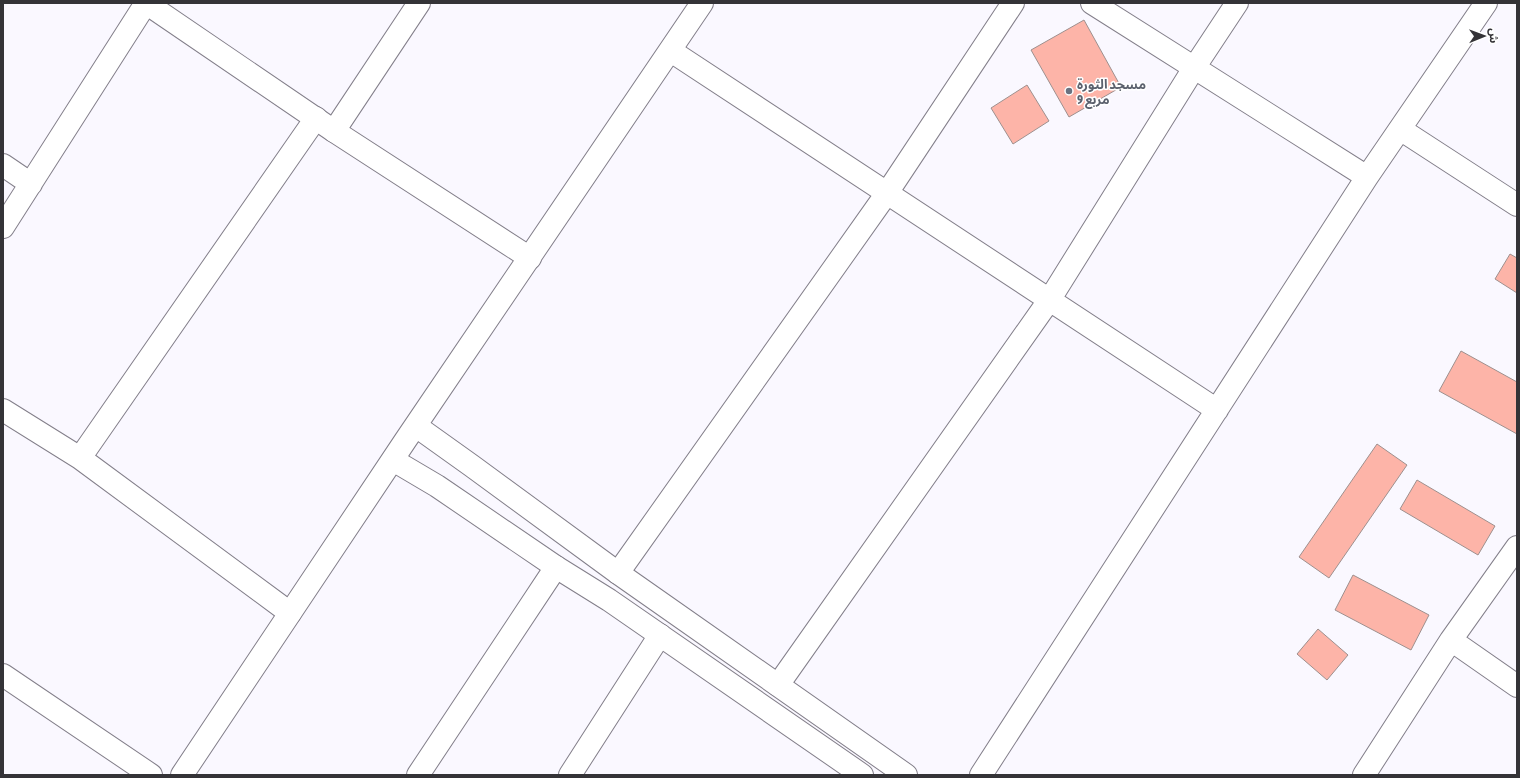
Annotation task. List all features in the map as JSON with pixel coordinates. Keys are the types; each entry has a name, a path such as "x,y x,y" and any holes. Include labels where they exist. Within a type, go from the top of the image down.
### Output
{"street":[{"path":"3,227 146,3 334,131 530,258"},
{"path":"334,131 419,3"},
{"path":"182,775 702,3"},
{"path":"618,573 887,193 1013,3"},
{"path":"1092,3 1367,177"},
{"path":"778,685 1050,299 1194,68 1238,3"},
{"path":"981,775 1367,177 1486,3"},
{"path":"671,51 1050,299 1216,410"},
{"path":"80,458 316,118"},
{"path":"1400,129 1515,199"},
{"path":"3,165 31,184"},
{"path":"3,410 80,458 290,613"},
{"path":"416,426 618,573 906,775"},
{"path":"393,460 442,490 556,567 609,600 862,775"},
{"path":"1364,775 1451,640 1517,547"},
{"path":"418,775 556,567"},
{"path":"570,775 660,636"},
{"path":"1451,640 1517,686"},
{"path":"3,675 151,775"}],"building":[{"path":"1084,20 1121,87 1069,117 1031,50"},
{"path":"1027,85 1049,121 1013,144 991,108"},
{"path":"1510,254 1517,258 1517,293 1495,279"},
{"path":"1461,351 1517,382 1517,434 1439,391"},
{"path":"1377,444 1407,465 1329,578 1299,557"},
{"path":"1417,480 1495,526 1478,555 1400,509"},
{"path":"1353,575 1429,615 1411,650 1335,610"},
{"path":"1318,629 1348,655 1327,680 1297,654"}],"place":[{"name":"مسجد الثورة مربع 9","path":"1069,91"}]}
